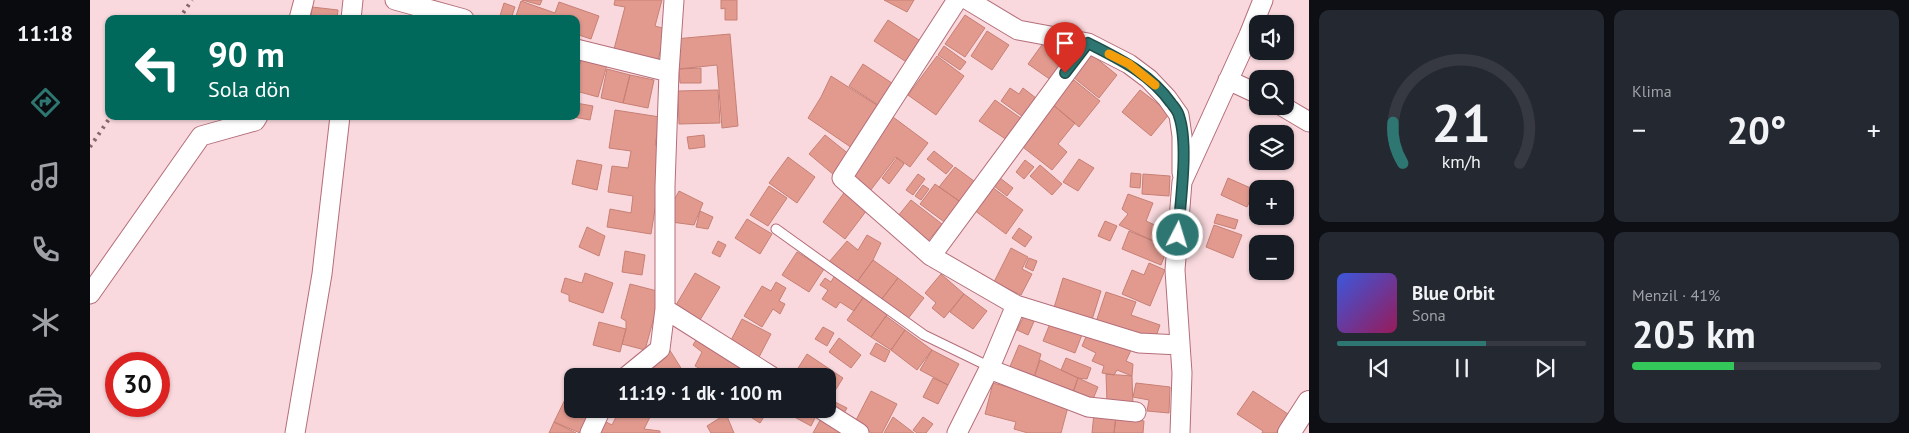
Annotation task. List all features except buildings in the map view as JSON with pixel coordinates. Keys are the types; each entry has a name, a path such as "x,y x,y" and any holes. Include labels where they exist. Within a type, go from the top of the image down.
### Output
{"street":[{"path":"300,15 304,0"},
{"path":"351,15 353,0"},
{"path":"395,0 449,15"},
{"path":"637,368 660,349 665,309 665,186 669,72 674,0"},
{"path":"957,0 842,178 931,256 1016,305 1138,343 1180,345"},
{"path":"968,0 1018,30 1088,43 1129,64 1149,79 1167,98 1179,115 1182,136 1182,182 1175,270 1182,373 1180,433"},
{"path":"1182,182 1262,0"},
{"path":"931,256 1088,43"},
{"path":"580,50 669,72"},
{"path":"1228,80 1249,90"},
{"path":"1294,113 1309,122"},
{"path":"90,294 201,136 256,120"},
{"path":"295,433 322,274 340,120"},
{"path":"957,433 989,368 1016,305"},
{"path":"665,309 758,368"},
{"path":"989,368 1088,407 1136,412"},
{"path":"1289,433 1309,402"},
{"path":"590,433 597,418"},
{"path":"835,418 859,433"}],"lane":[{"path":"776,229 924,335 989,368"}],"railway":[{"path":"182,15 192,0"},
{"path":"90,147 108,120"}],"slow traffic":[{"path":"1109,54 1129,64 1155,85"}],"route":[{"path":"1065,73 1088,43 1129,64 1149,79 1167,98 1179,115 1182,136 1182,182 1178,235"}]}
